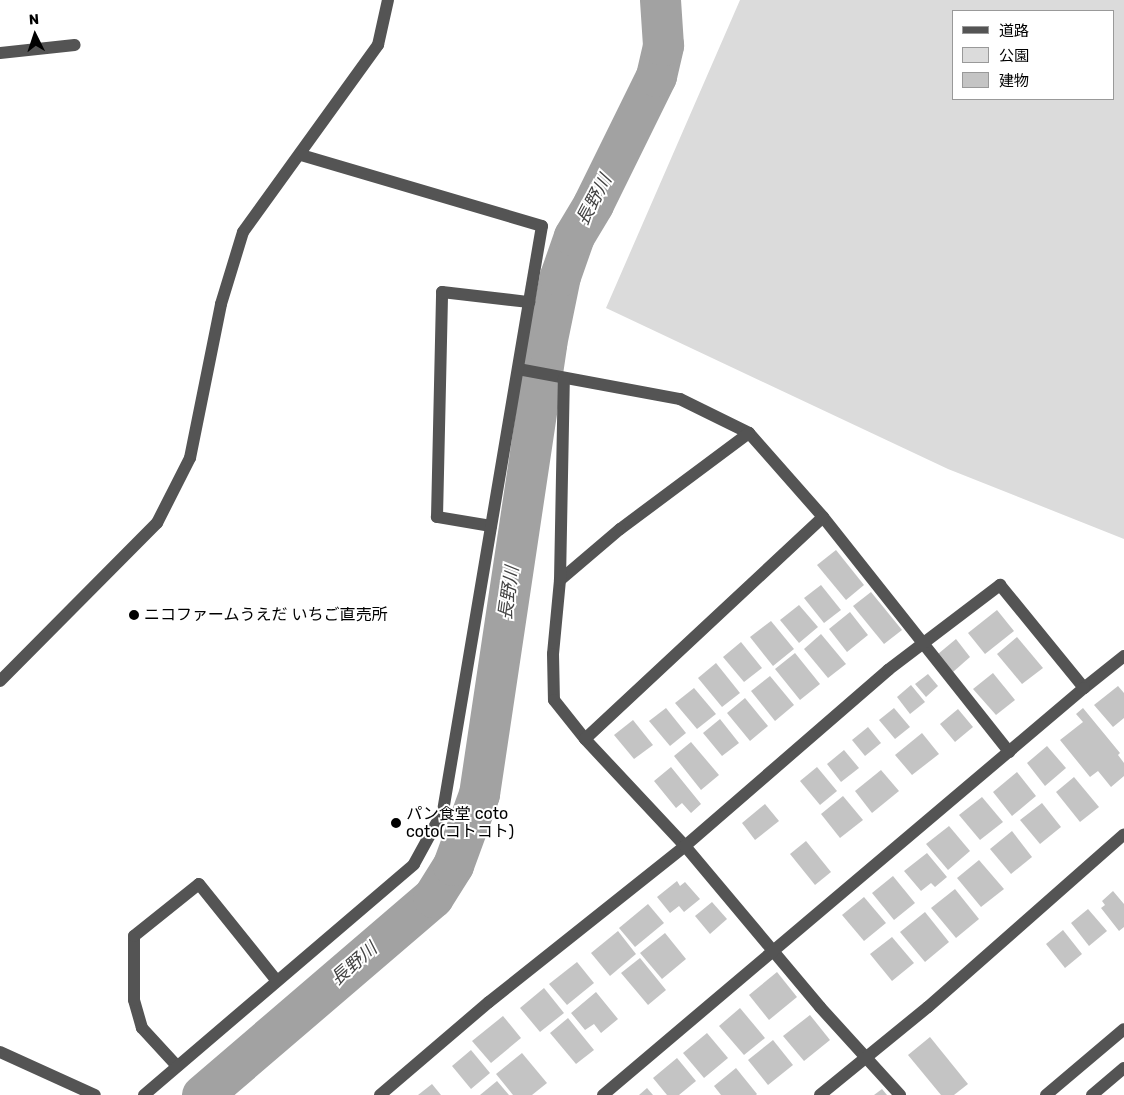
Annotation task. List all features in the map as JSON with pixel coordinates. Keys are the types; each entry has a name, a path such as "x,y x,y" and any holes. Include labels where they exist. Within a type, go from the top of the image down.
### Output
{"street":[{"path":"0,681 157,523 190,458 221,304 242,232 378,45 388,0"},
{"path":"0,53 74,45"},
{"path":"144,1095 414,864 443,811 542,226 300,154"},
{"path":"491,526 437,517 442,292 529,302"},
{"path":"518,369 680,399 749,433 823,517 1009,752"},
{"path":"564,378 560,580 553,654 554,700 585,739 685,846 900,1095"},
{"path":"560,580 620,529 749,433"},
{"path":"585,739 823,517"},
{"path":"380,1095 489,1002 685,846 923,644 1000,585 1084,688"},
{"path":"603,1095 1124,656"},
{"path":"820,1095 865,1056 928,1007 1124,834"},
{"path":"177,1066 142,1028 134,1000 134,936 199,884 277,981"},
{"path":"1046,1095 1124,1029"},
{"path":"0,1052 95,1095"},
{"path":"1092,1095 1124,1068"}],"green space":[{"path":"740,0 1124,0 1124,539 948,469 606,308"}],"building":[{"path":"836,550 864,585 846,600 817,565"},
{"path":"821,585 841,610 824,623 804,598"},
{"path":"871,592 902,630 884,644 853,606"},
{"path":"799,605 818,627 799,643 780,620"},
{"path":"997,610 1014,631 985,654 968,633"},
{"path":"850,612 868,635 847,652 829,629"},
{"path":"771,621 794,649 773,666 750,637"},
{"path":"821,634 846,664 828,678 804,649"},
{"path":"1017,637 1043,668 1022,684 997,654"},
{"path":"956,639 970,657 953,672 938,654"},
{"path":"741,642 762,668 744,682 723,657"},
{"path":"795,653 820,684 800,700 775,669"},
{"path":"716,663 740,693 722,707 698,678"},
{"path":"993,673 1015,700 996,715 973,689"},
{"path":"928,674 938,686 926,697 915,684"},
{"path":"770,676 794,705 775,721 751,691"},
{"path":"911,685 925,702 910,714 897,697"},
{"path":"1118,686 1124,693 1124,718 1113,727 1094,705"},
{"path":"694,688 716,714 697,729 675,703"},
{"path":"745,698 768,726 750,741 727,713"},
{"path":"666,708 686,733 670,746 649,721"},
{"path":"894,708 910,727 895,739 879,720"},
{"path":"1083,708 1120,753 1118,755 1124,763 1124,776 1111,787 1098,771 1090,777 1060,740 1083,722 1076,714"},
{"path":"958,709 973,727 955,742 940,724"},
{"path":"720,719 739,743 722,756 703,733"},
{"path":"633,720 653,745 634,759 614,735"},
{"path":"868,727 881,743 865,756 852,740"},
{"path":"922,733 939,754 912,775 895,755"},
{"path":"691,742 719,775 701,790 674,756"},
{"path":"1047,746 1066,768 1045,786 1027,763"},
{"path":"844,750 859,768 841,782 827,764"},
{"path":"671,767 701,804 691,813 682,803 676,808 654,781"},
{"path":"817,767 837,791 820,805 800,781"},
{"path":"881,770 899,791 872,813 855,791"},
{"path":"1017,772 1036,796 1012,816 993,792"},
{"path":"1074,777 1099,807 1080,822 1056,792"},
{"path":"843,796 863,820 840,838 821,814"},
{"path":"982,797 1003,822 980,840 959,815"},
{"path":"1042,803 1061,827 1040,844 1020,820"},
{"path":"765,804 779,821 755,840 742,823"},
{"path":"949,826 970,851 948,870 926,844"},
{"path":"1012,831 1032,857 1011,874 990,849"},
{"path":"806,841 831,872 815,885 790,854"},
{"path":"927,853 947,877 935,887 931,883 921,891 904,871"},
{"path":"979,860 1004,889 981,907 957,878"},
{"path":"893,876 915,903 894,920 872,893"},
{"path":"677,881 680,886 685,882 700,899 684,912 679,906 670,913 657,897"},
{"path":"955,889 979,919 956,938 931,908"},
{"path":"1113,891 1124,904 1124,927 1119,931 1101,908 1105,905 1102,901"},
{"path":"864,897 886,923 864,941 842,915"},
{"path":"712,902 727,919 710,934 695,916"},
{"path":"648,904 664,923 635,947 619,928"},
{"path":"1088,909 1107,931 1089,946 1071,923"},
{"path":"925,912 949,942 925,962 900,932"},
{"path":"1063,930 1082,954 1065,968 1046,944"},
{"path":"618,931 636,954 610,976 591,953"},
{"path":"665,933 686,959 662,979 640,953"},
{"path":"892,937 914,963 892,981 870,954"},
{"path":"640,958 666,990 648,1005 621,973"},
{"path":"577,962 594,983 567,1005 549,984"},
{"path":"777,972 797,997 769,1020 749,995"},
{"path":"544,988 564,1013 540,1032 520,1008"},
{"path":"596,992 618,1019 601,1033 594,1024 585,1030 571,1013"},
{"path":"740,1008 765,1038 744,1055 719,1026"},
{"path":"810,1015 830,1040 804,1061 783,1036"},
{"path":"503,1016 521,1038 491,1063 472,1041"},
{"path":"568,1018 594,1050 576,1064 550,1033"},
{"path":"707,1033 728,1058 704,1078 683,1053"},
{"path":"930,1037 968,1084 954,1095 941,1095 908,1055"},
{"path":"773,1040 793,1065 768,1085 748,1060"},
{"path":"471,1050 490,1073 471,1089 452,1066"},
{"path":"522,1053 547,1083 532,1095 513,1095 496,1074"},
{"path":"677,1058 696,1081 679,1095 667,1095 653,1078"},
{"path":"736,1068 756,1095 721,1095 714,1086"},
{"path":"497,1081 509,1095 480,1095"},
{"path":"432,1084 441,1095 418,1095"},
{"path":"647,1088 653,1095 639,1095"},
{"path":"882,1089 887,1095 874,1095"}],"waterway":[{"name":"長野川","path":"202,1095 433,897 453,865 479,794 546,344 560,276 574,236 593,204 656,76 663,45 660,0"}],"place":[{"name":"ニコファームうえだ いちご直売所","path":"134,615"},
{"name":"パン食堂 coto coto(コトコト)","path":"396,823"}]}
